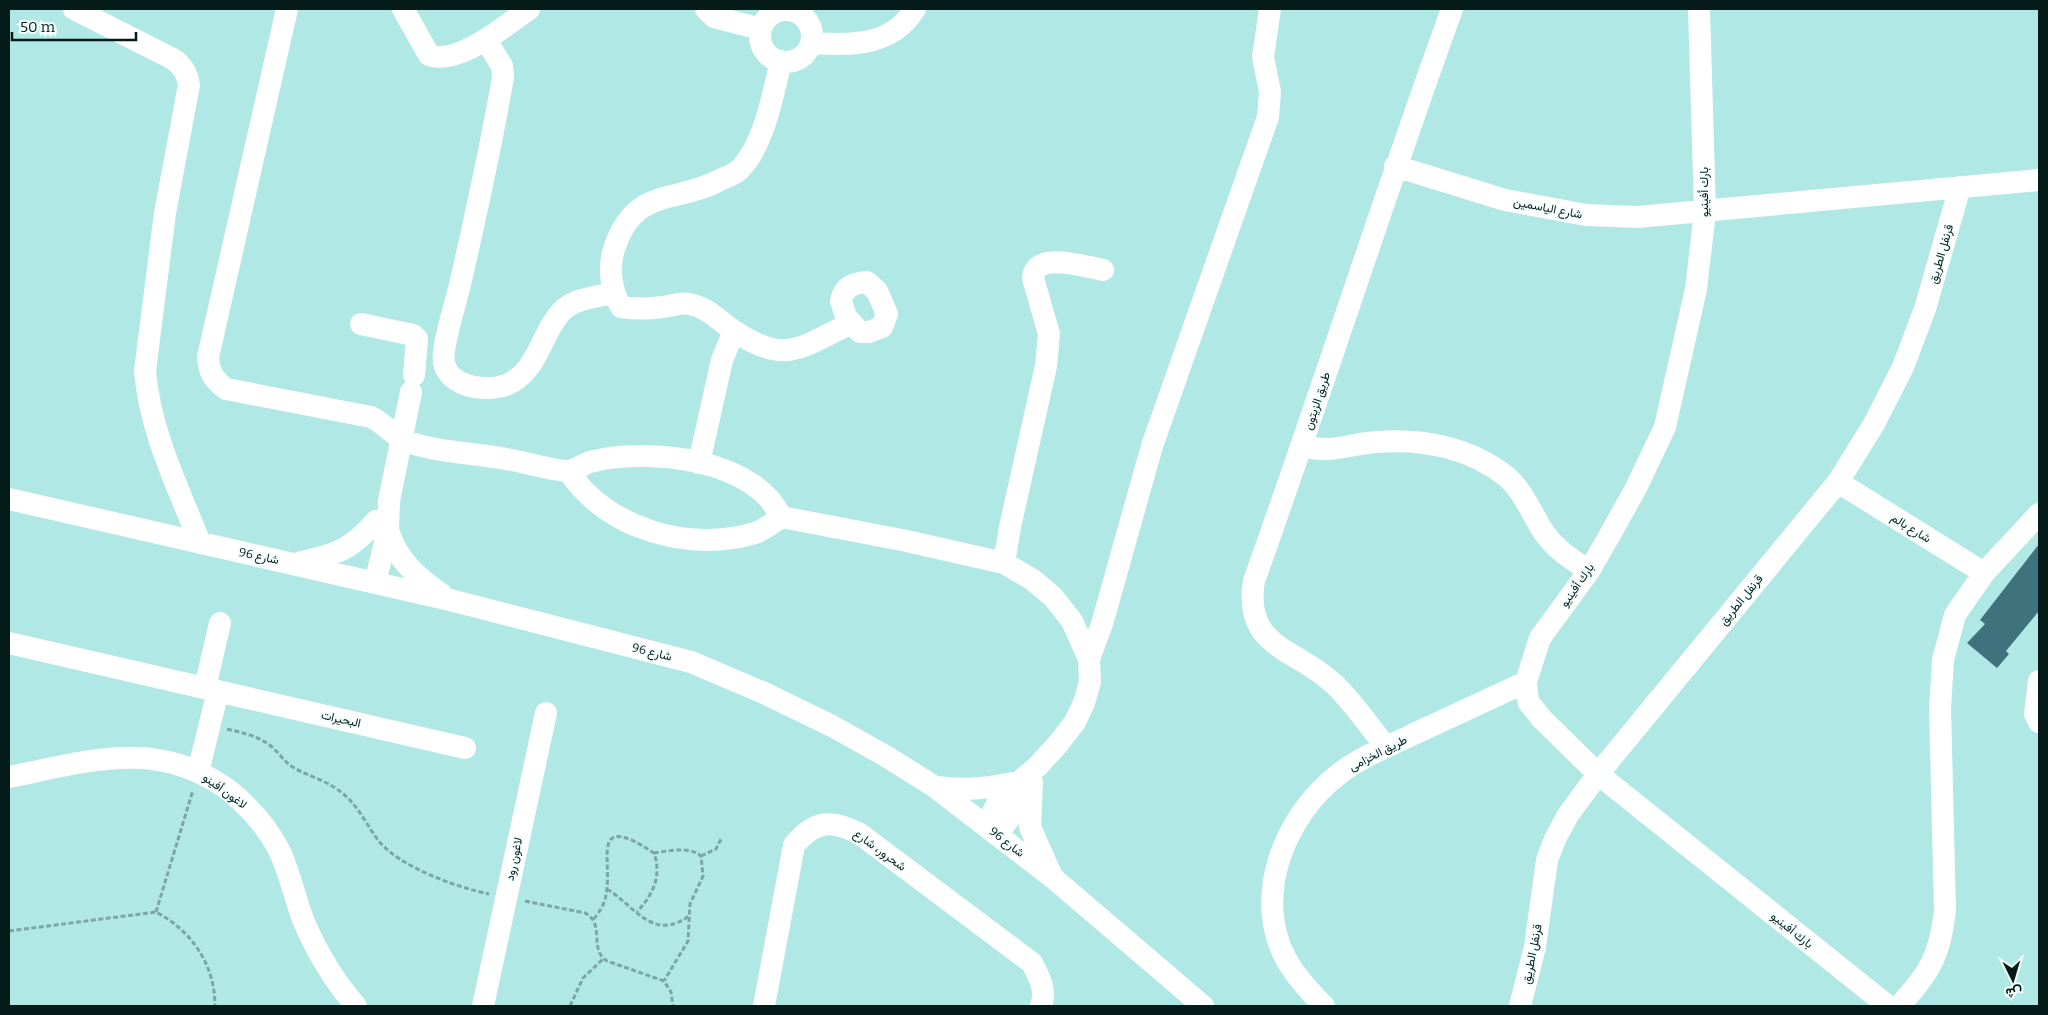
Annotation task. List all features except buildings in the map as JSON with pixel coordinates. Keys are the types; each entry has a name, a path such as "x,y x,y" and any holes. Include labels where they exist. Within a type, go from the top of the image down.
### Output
{"street":[{"path":"74,9 173,59 185,70 188,77 189,85 165,213 145,371 147,394 160,443 200,542"},
{"path":"287,9 208,357 209,370 216,381 226,389 371,417 384,424 401,439 569,472 594,460 633,457 658,456 699,463 747,480 764,492 776,505 781,518"},
{"path":"403,9 429,55 438,59 486,40 530,9"},
{"path":"706,9 714,17 761,29"},
{"path":"812,43 836,44 874,41 894,33 915,9"},
{"path":"1089,658 1102,624 1152,446 1268,117 1270,92 1263,56 1270,9"},
{"name":"طريق الزيتون","path":"1386,747 1336,686 1310,664 1292,656 1263,633 1255,619 1251,601 1254,581 1302,446 1395,166 1452,9"},
{"name":"بارك أفينيو","path":"1700,9 1705,212 1696,289 1665,427 1636,488 1589,571 1540,638 1526,682 1529,702 1542,720 1598,774 1888,1006"},
{"path":"785,10 793,11 801,14 811,27 812,43 800,58 788,62 781,61 774,59 764,50 760,36 761,29 770,16 785,10"},
{"path":"486,40 502,66 503,77 485,175 450,326 444,364 449,373 459,381 473,387 506,384 520,376 529,367 563,310 580,300 613,294"},
{"path":"781,61 755,147 738,171 712,185 645,203 619,232 612,254 613,294 621,307 637,309 688,303 706,309 734,331 769,350 783,352 798,348 850,324"},
{"name":"شارع الياسمين","path":"1395,166 1505,200 1586,215 1637,217 2039,180"},
{"name":"قرنفل الطريق","path":"1520,1006 1535,947 1547,860 1555,839 1568,815 1598,774 1838,482 1874,424 1903,367 1925,309 1960,187"},
{"path":"1004,563 1010,526 1046,366 1049,334 1033,278 1033,271 1039,265 1054,262 1104,270"},
{"path":"361,324 413,335 417,338 412,384 389,501 368,581"},
{"path":"699,463 722,360 734,331"},
{"path":"1302,446 1328,450 1376,442 1408,441 1426,442 1467,454 1508,478 1554,544 1566,556 1589,571"},
{"path":"569,472 578,486 591,498 618,517 650,531 681,538 722,540 756,533 781,518 902,540 1004,563 1033,580 1053,597 1072,621 1089,658 1090,682 1084,703 1075,722 1030,777 1001,797 994,812 993,831"},
{"name":"شارع بالم","path":"1838,482 1984,573"},
{"name":"شارع 96","path":"9,499 450,600 691,662 762,692 884,754 935,787 1052,877 1203,1006"},
{"path":"1899,1006 1926,975 1936,957 1942,938 1945,910 1940,708 1943,660 1955,615 1984,573 2039,514"},
{"path":"293,563 330,556 348,548 382,525"},
{"path":"382,525 400,558 413,574 450,600"},
{"path":"198,772 209,725 220,623"},
{"name":"البحيرات","path":"9,643 465,748"},
{"path":"2039,681 2035,714 2039,722"},
{"name":"طريق الخزامى","path":"1324,1006 1295,974 1279,942 1272,911 1276,869 1291,831 1314,798 1339,774 1386,747 1526,682"},
{"name":"لاغون رود","path":"483,1006 546,713"},
{"name":"لاغون أفينو","path":"9,778 84,761 120,757 156,758 198,772 236,797 249,809 271,836 280,851 314,943 337,982 356,1006"},
{"path":"935,787 980,790 1030,777"},
{"path":"1030,777 1030,827 1052,877"},
{"name":"شحرور، شارع","path":"764,1006 794,845 805,831 827,823 843,825 860,834 1032,963 1042,984 1043,1000 1041,1006"}],"path":[{"path":"209,725 256,737 271,746 290,765 333,786 355,806 378,840 398,857 445,883 506,898 585,913 594,919 597,930 598,951 603,959 664,981 671,992 673,1006"},
{"path":"156,912 198,772"},
{"path":"594,919 602,908 607,889 606,846 612,839 628,838 654,853 688,851 701,856 716,849 722,837"},
{"path":"637,912 655,888 657,870 654,853"},
{"path":"664,981 688,941 692,897 703,876 701,856"},
{"path":"607,889 648,921 662,927 674,925 689,915"},
{"path":"9,931 156,912 180,927 196,946 209,970 215,1006"},
{"path":"570,1006 583,978 603,959"}]}
